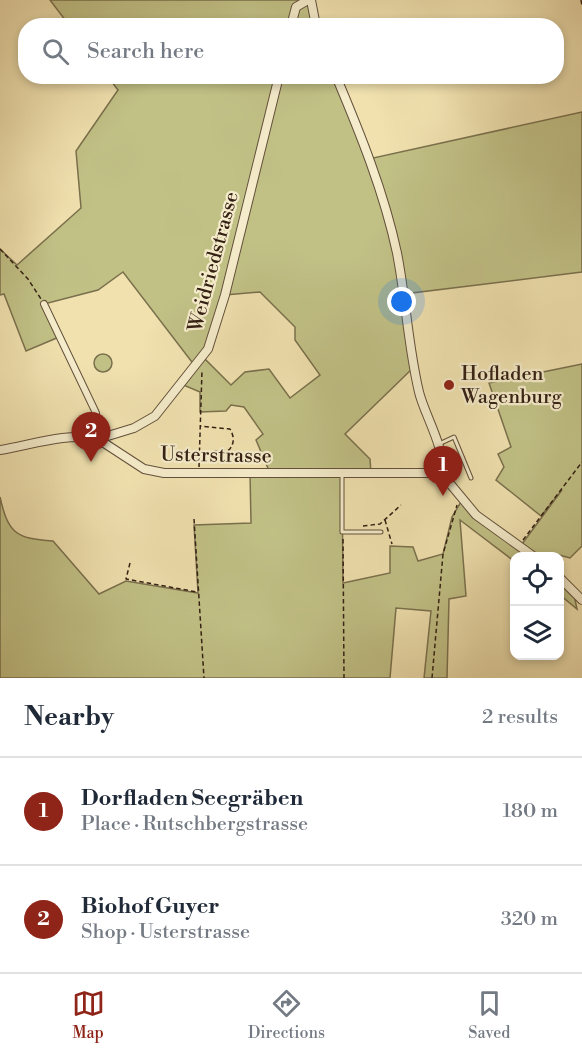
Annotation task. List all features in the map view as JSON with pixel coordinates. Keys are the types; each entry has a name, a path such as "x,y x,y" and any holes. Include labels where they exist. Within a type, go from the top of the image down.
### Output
{"street":[{"path":"293,18 296,7 310,0 314,18"},
{"name":"Weidriedstrasse","path":"98,439 134,429 154,416 203,357 225,295 277,84"},
{"path":"339,84 388,219 403,285 419,392 443,465 441,474 476,515 527,552"},
{"path":"0,450 71,438 98,439 96,413 44,304"},
{"name":"Usterstrasse","path":"98,439 144,470 164,473 441,474"},
{"path":"564,582 582,600"}],"lane":[{"path":"437,445 454,437 471,478"},
{"path":"342,473 342,532 381,532"}],"path":[{"path":"581,0 582,6"},
{"path":"0,249 28,279 44,304"},
{"path":"199,473 203,357"},
{"path":"199,426 220,426 230,429 233,434 233,446 229,450 214,451 199,460"},
{"path":"519,546 582,462"},
{"path":"432,678 443,554 452,517 462,500"},
{"path":"361,526 380,524 401,505"},
{"path":"194,519 204,678"},
{"path":"385,519 392,544"},
{"path":"342,532 344,678"},
{"path":"130,563 126,579 198,593"},
{"path":"200,678 204,674"}],"green space":[{"path":"50,0 311,0 315,18 64,18"},
{"path":"113,84 339,84 369,159 582,112 582,272 404,294 414,367 345,434 370,459 371,473 342,473 343,583 390,573 390,546 413,547 418,561 443,554 452,517 462,500 528,552 510,552 510,558 460,520 466,596 449,599 447,678 424,678 431,611 396,608 390,678 0,678 0,497 6,519 16,532 30,538 53,541 99,594 126,581 198,593 194,525 251,523 250,473 270,473 256,440 263,434 244,407 231,405 226,411 200,412 200,392 181,384 195,366 123,272 98,290 44,304 59,337 26,351 4,294 0,295 0,249 17,265 81,208 76,151 118,90","holes":["260,292 295,327 295,340 320,375 290,398 269,369 245,372 231,385 203,357 225,295"]},
{"path":"103,354 109,357 112,363 109,369 103,372 97,369 94,363 97,357"},
{"path":"582,364 582,546 570,558 564,556 564,552 531,552 522,544 562,490 541,516 496,480 504,467 498,454 511,447 489,383"},
{"path":"564,582 573,590 577,609 564,598"}],"place":[{"name":"Hofladen Wagenburg","path":"449,385"},
{"name":"Biohof Guyer","path":"91,462"},
{"name":"Dorfladen Seegräben","path":"443,496"}]}
